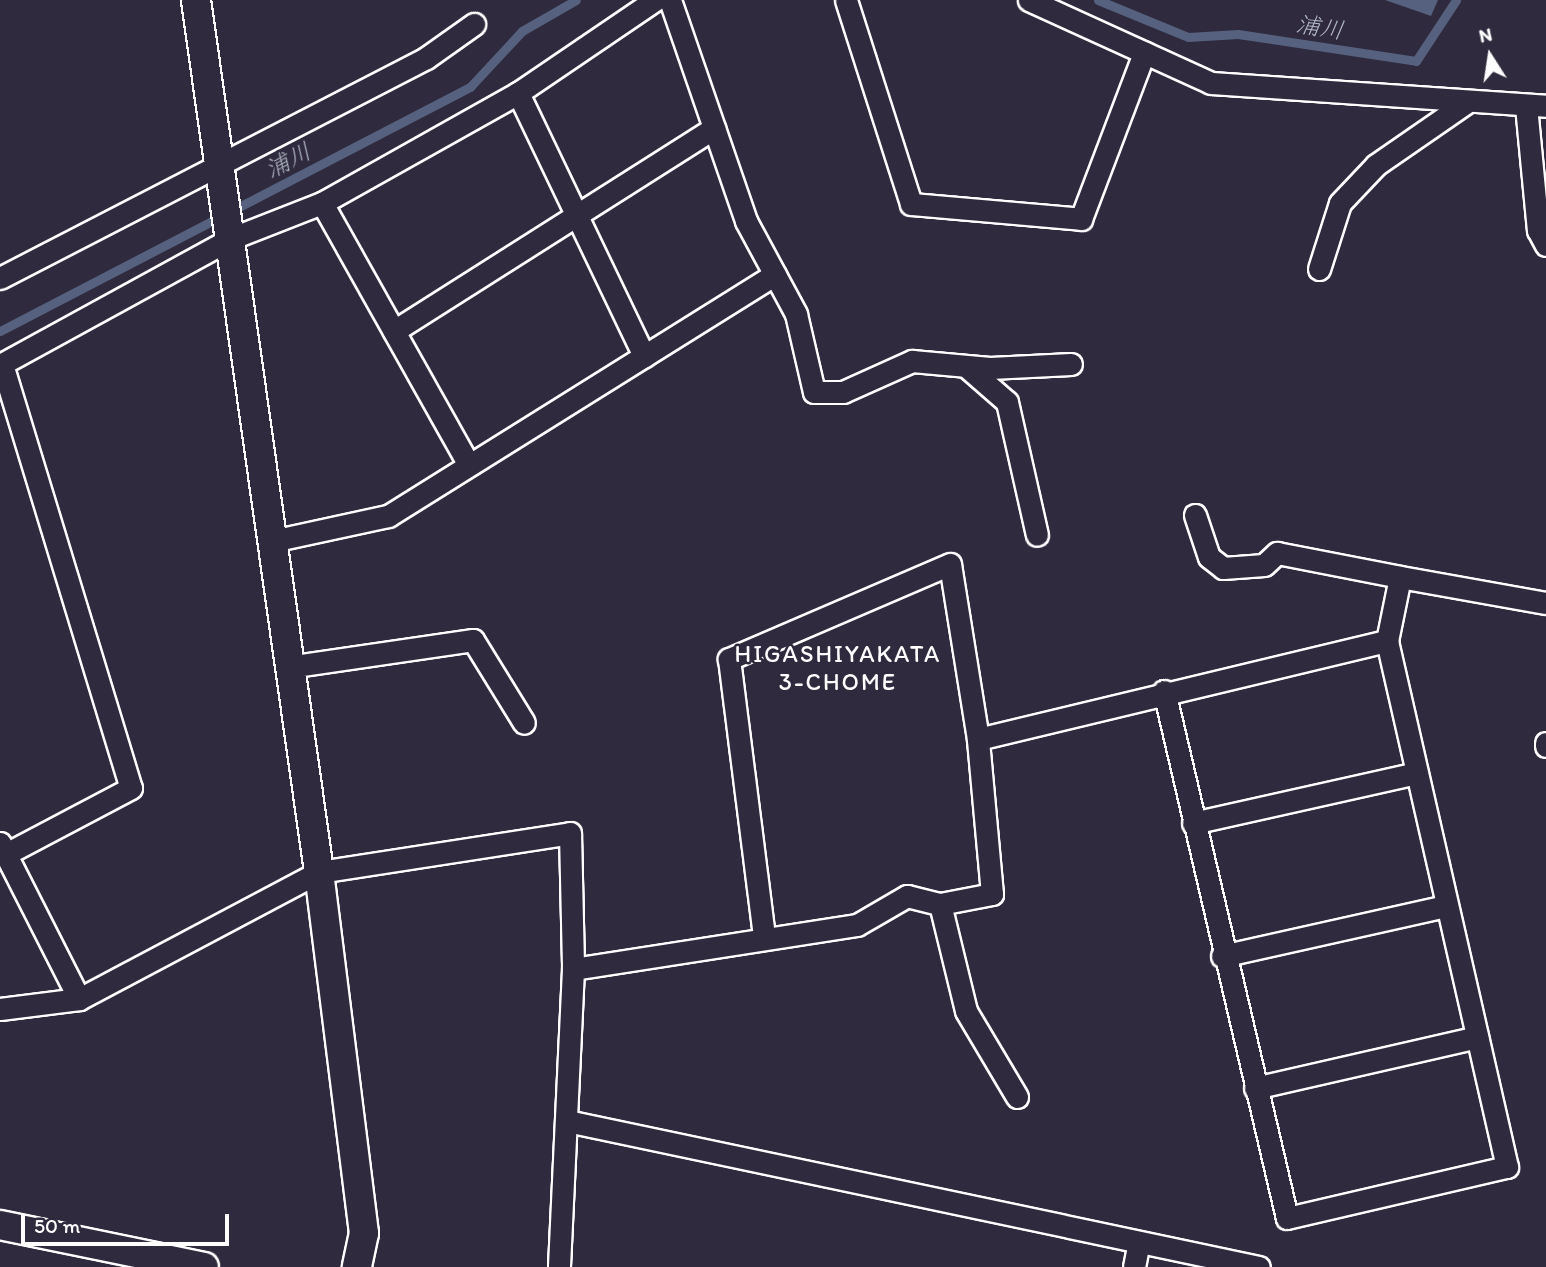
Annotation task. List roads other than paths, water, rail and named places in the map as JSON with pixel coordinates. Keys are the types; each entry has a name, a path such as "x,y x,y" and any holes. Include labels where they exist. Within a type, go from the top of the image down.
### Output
{"street":[{"path":"196,0 319,872 364,1233 357,1267"},
{"path":"79,999 3,848 131,788 1,365 230,239 322,203 518,93 655,0"},
{"path":"670,0 746,221 796,314 814,392 843,392 912,360 1071,364"},
{"path":"846,0 911,204 1081,219 1144,52"},
{"path":"1029,0 1211,83 1536,106 1538,230 1546,244"},
{"path":"0,278 426,58 474,24"},
{"path":"518,93 644,356"},
{"path":"1319,269 1340,203 1376,165 1467,102"},
{"path":"394,331 578,218 714,128"},
{"path":"322,203 469,465"},
{"path":"272,541 388,516 775,274"},
{"path":"962,363 1007,402 1037,535"},
{"path":"1195,515 1209,557 1223,568 1264,565 1278,553 1546,603"},
{"path":"573,969 858,925 907,896 940,904 992,894 978,739 950,564 729,659 764,938"},
{"path":"1164,691 1222,956 1287,1217 1507,1167 1387,641 1400,577"},
{"path":"288,667 473,640 524,723"},
{"path":"978,739 1164,691 1387,641"},
{"path":"1193,823 1416,773"},
{"path":"0,1009 79,999 319,872 570,833 573,969 559,1267"},
{"path":"940,904 966,1011 1017,1097"},
{"path":"1222,956 1446,906"},
{"path":"1255,1088 1476,1037"},
{"path":"567,1121 1259,1267"},
{"path":"0,1225 204,1267"},
{"path":"1134,1267 1139,1242"}],"water":[{"path":"1385,0 1438,0 1431,16"}],"waterway":[{"name":"浦川","path":"0,331 470,87 522,31 576,0"},
{"name":"浦川","path":"1098,0 1188,37 1238,34 1416,61 1456,0"}],"district":[{"name":"HIGASHIYAKATA 3-CHOME","path":"838,668"}]}
